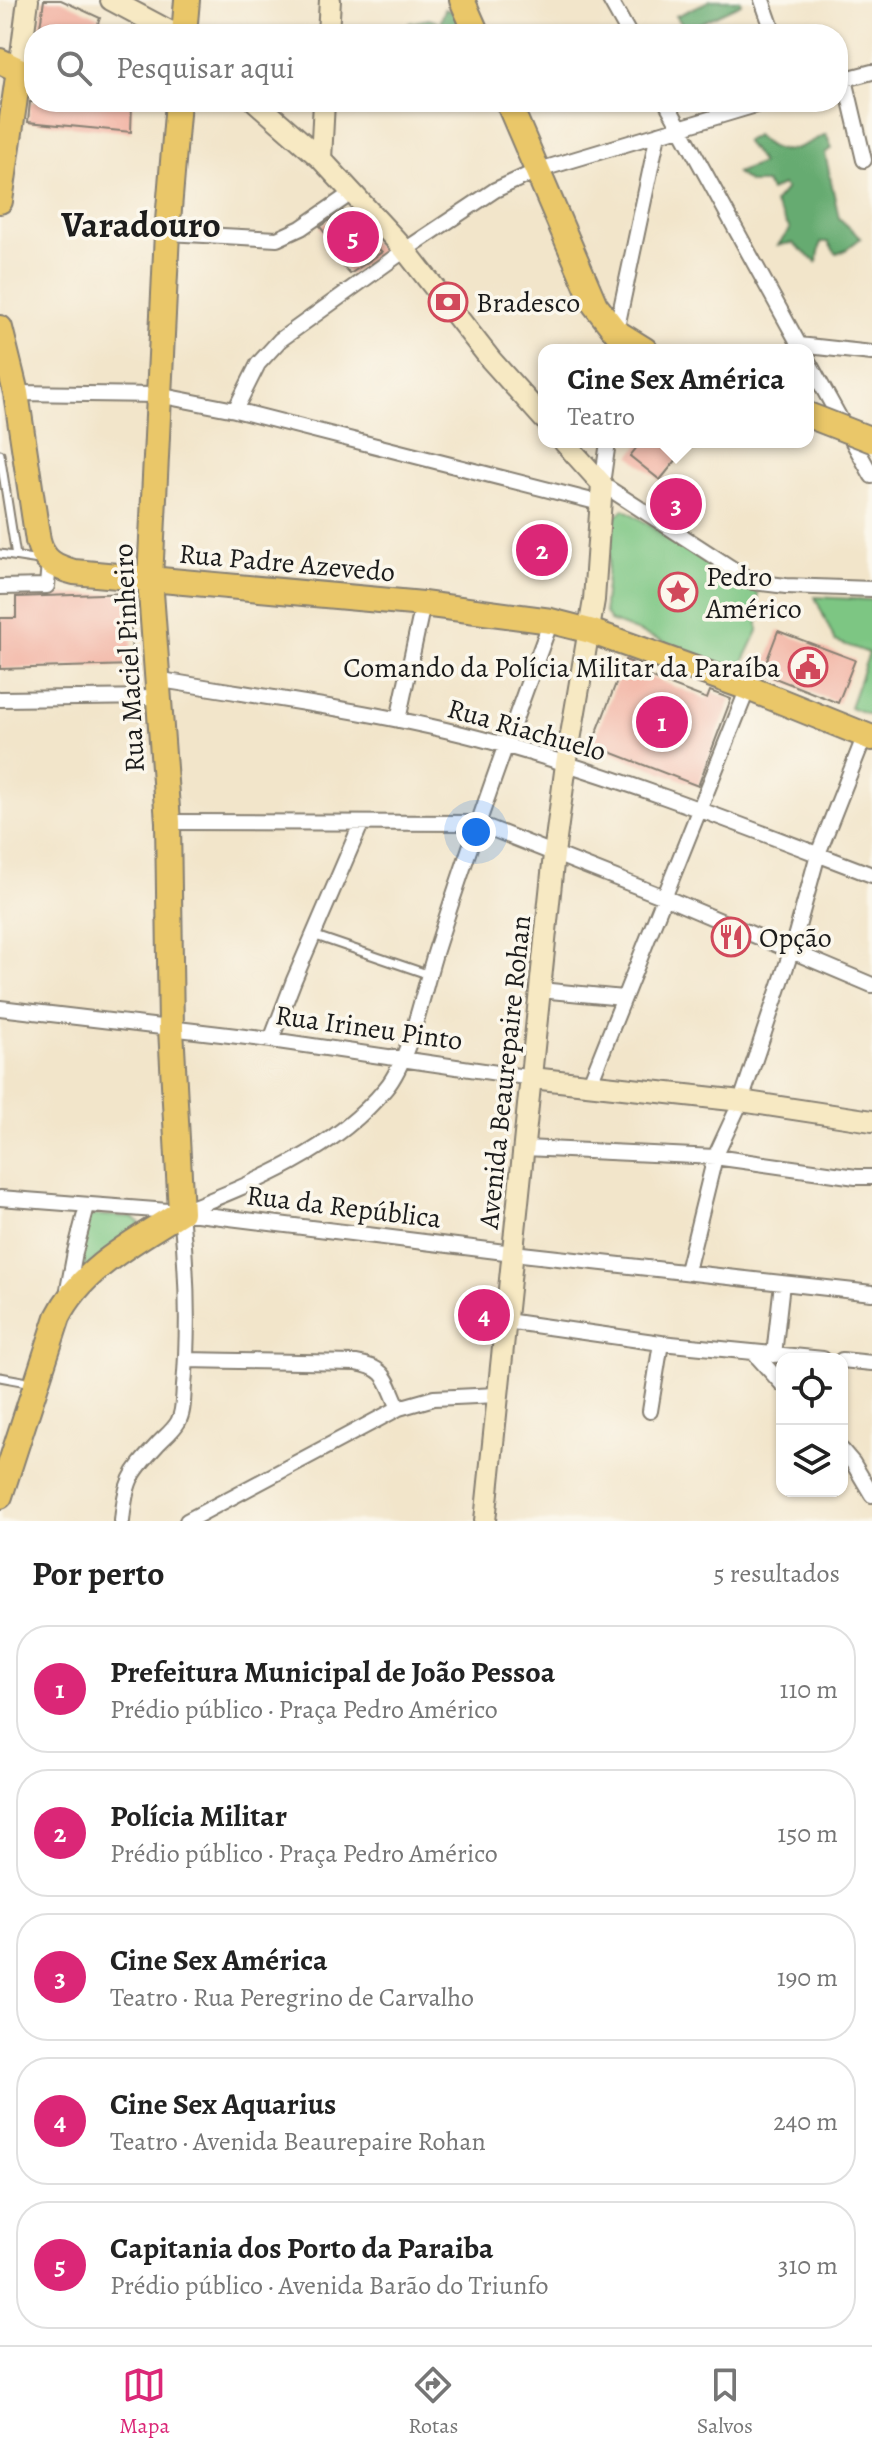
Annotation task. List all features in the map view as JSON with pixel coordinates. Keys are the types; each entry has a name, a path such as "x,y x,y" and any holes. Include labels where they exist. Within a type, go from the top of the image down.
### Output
{"main road":[{"path":"0,201 9,65 28,0"},
{"path":"111,0 156,24"},
{"path":"185,24 187,0"},
{"path":"329,24 330,0"},
{"path":"462,0 473,24"},
{"name":"Rua Maciel Pinheiro","path":"177,112 167,233 150,579 168,822 171,1029 181,1212"},
{"path":"267,112 353,192 405,250 491,360 538,412"},
{"path":"321,159 323,112"},
{"path":"513,112 595,305 627,344"},
{"path":"0,328 16,393 38,541 40,550 49,562"},
{"path":"814,417 872,440"},
{"path":"568,448 601,494"},
{"name":"Avenida Beaurepaire Rohan","path":"485,1521 554,854 566,764 590,631 601,494"},
{"name":"Rua Padre Azevedo","path":"49,562 74,572 423,604 551,621 590,631 748,688 868,736"},
{"name":"Rua Irineu Pinto","path":"532,1078 741,1101 872,1121"},
{"path":"0,1496 58,1317 67,1298 90,1274 181,1212"}],"street":[{"path":"610,0 623,24"},
{"path":"762,0 770,24"},
{"path":"848,78 872,72"},
{"path":"848,104 864,160"},
{"path":"672,112 798,344"},
{"path":"235,410 258,364 280,340 495,190 539,170 732,112"},
{"path":"627,344 658,134"},
{"path":"167,233 277,239 301,228 353,192"},
{"path":"814,349 872,353"},
{"path":"814,372 872,476"},
{"path":"16,393 158,395 235,410 601,494 753,582 872,589"},
{"path":"601,494 607,448"},
{"path":"0,587 47,586 49,562"},
{"path":"398,720 423,604"},
{"path":"122,1521 128,1479 177,1423 181,1414 186,1360 185,1251 181,1212 269,1174 327,1141 370,1106 403,1061 427,974 477,823 551,621"},
{"name":"Rua Riachuelo","path":"0,699 157,688 398,720 504,745 566,764 701,809 872,875"},
{"path":"590,1083 748,688"},
{"path":"687,1271 715,1157 741,1101 791,952 818,854 868,736"},
{"path":"168,822 477,823 664,897 872,985"},
{"path":"271,1040 361,824"},
{"path":"540,990 623,998"},
{"name":"Rua Irineu Pinto","path":"0,1008 271,1040 532,1078"},
{"path":"525,1148 715,1157 872,1177"},
{"name":"Rua da República","path":"0,1198 181,1212 872,1293"},
{"path":"67,1298 87,1206"},
{"path":"506,1321 774,1355 782,1283"},
{"path":"650,1411 661,1343"},
{"path":"754,1353 776,1377"},
{"path":"186,1360 372,1365 383,1374 399,1408"},
{"path":"848,1361 872,1363"},
{"path":"187,1521 399,1408 434,1398 497,1395"},
{"path":"848,1457 872,1495"}],"lane":[{"path":"0,454 16,556"},
{"path":"0,554 49,562"},
{"path":"313,935 427,974"},
{"path":"0,1377 37,1384"}],"green space":[{"path":"711,0 740,0 741,4 699,24 682,24 676,16"},
{"path":"445,9 459,14 462,24 409,24 429,19 440,23"},
{"path":"826,134 832,148 825,153 839,218 861,238 836,254 828,242 821,242 817,263 793,243 778,245 790,229 774,203 786,189 782,185 770,191 766,183 750,183 736,173 762,163 745,141 756,135 774,148 790,150"},
{"path":"624,509 758,593 758,631 739,671 610,621 604,604 613,519"},
{"path":"815,597 872,600 872,716 850,707 869,653 835,641"},
{"path":"89,1217 132,1217 140,1223 140,1228 86,1267 78,1269"}],"building":[{"path":"44,0 61,0 100,18 98,24 40,24"},
{"path":"29,112 132,112 131,132 28,122"},
{"path":"343,211 382,252 350,274 330,252 337,247 320,227"},
{"path":"636,448 686,448 660,480 630,456"},
{"path":"130,593 132,665 0,669 0,618 16,618 16,597"},
{"name":"Comando da Polícia Militar da Paraíba","path":"778,631 855,660 838,703 762,673"},
{"path":"625,660 645,667 642,674 707,699 710,691 731,699 698,786 592,745"}],"place":[{"name":"Capitania dos Porto da Paraiba","path":"353,237"},
{"name":"Bradesco","path":"448,302"},
{"name":"Cine Sex América","path":"676,504"},
{"name":"Polícia Militar","path":"542,550"},
{"name":"Pedro Américo","path":"678,592"},
{"name":"Comando da Polícia Militar da Paraíba","path":"808,667"},
{"name":"Prefeitura Municipal de João Pessoa","path":"662,722"},
{"name":"Opção","path":"731,937"},
{"name":"Cine Sex Aquarius","path":"484,1315"}],"district":[{"name":"Varadouro","path":"141,224"}]}
